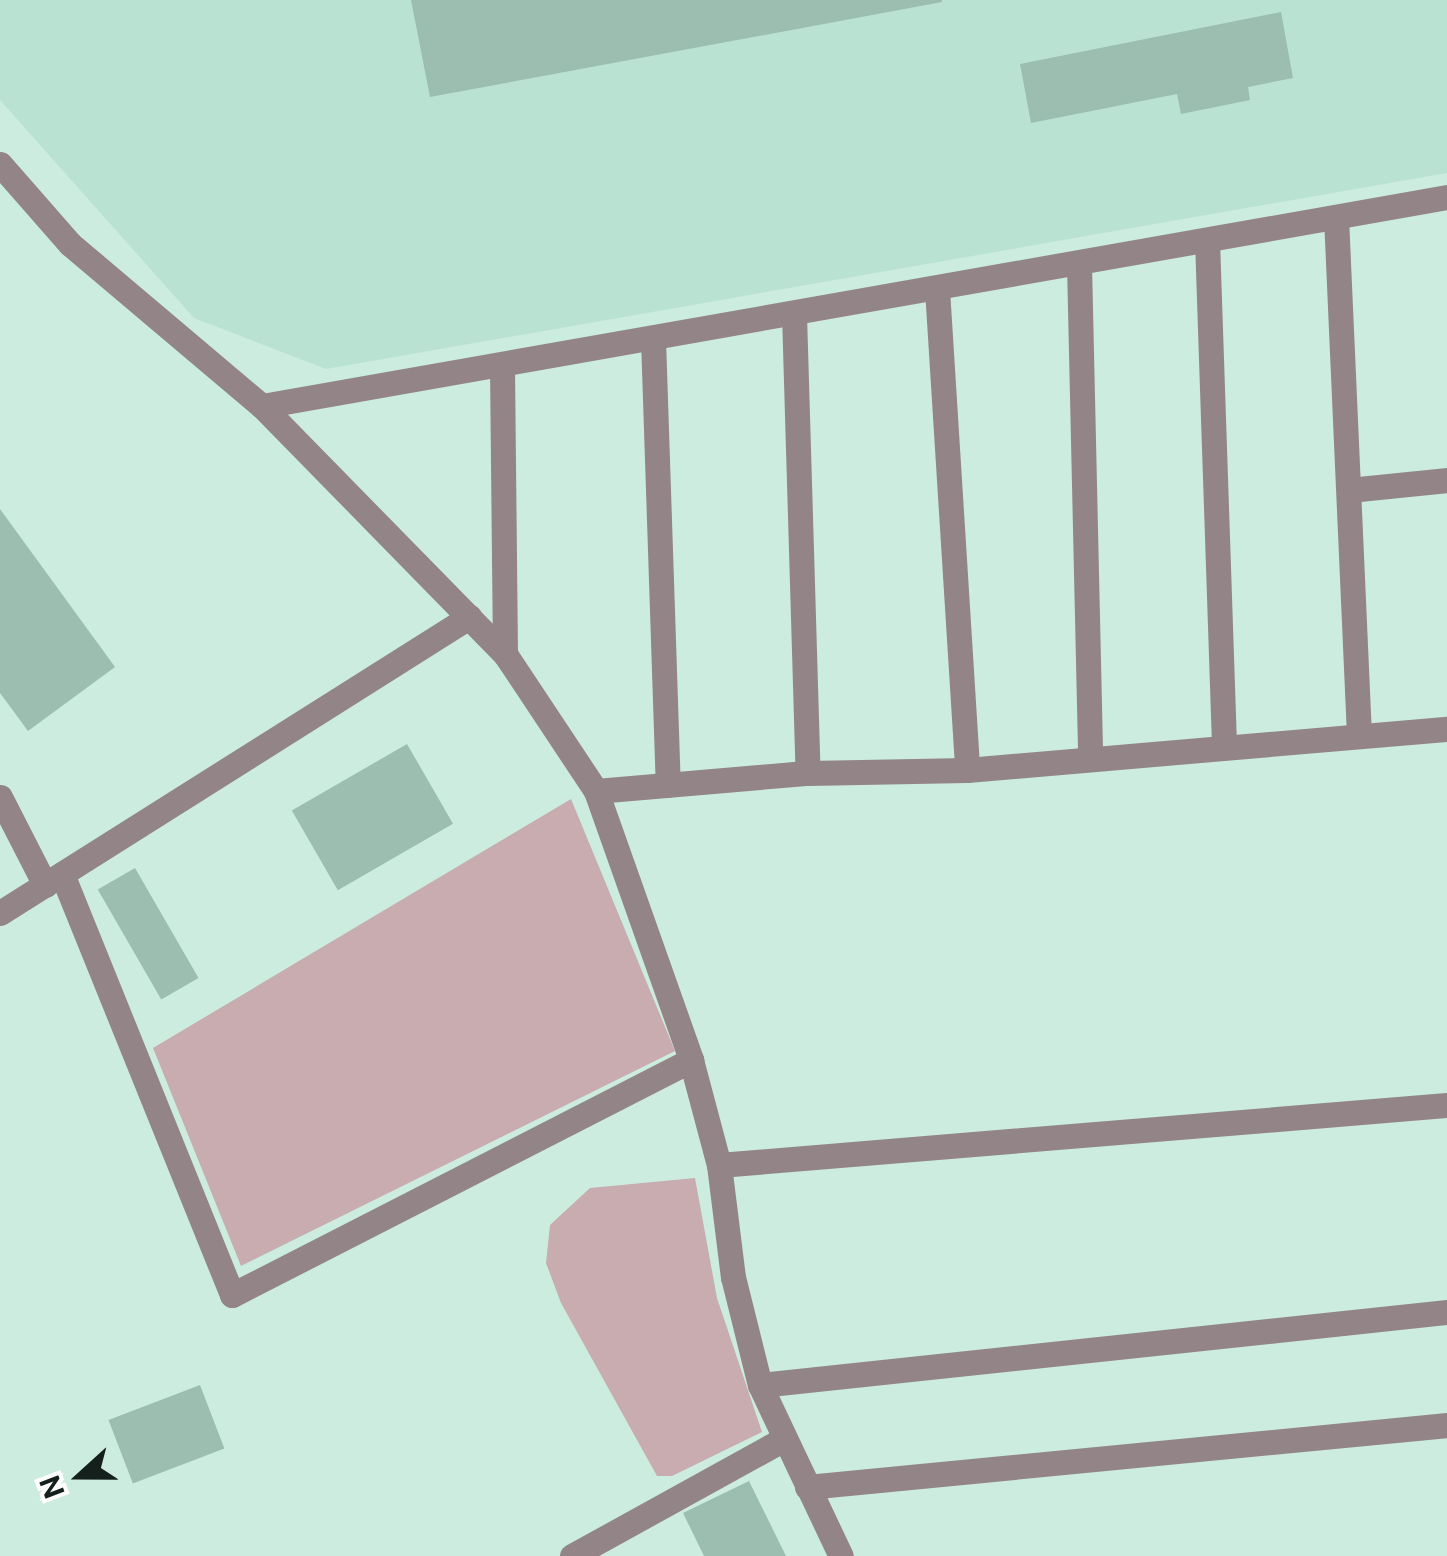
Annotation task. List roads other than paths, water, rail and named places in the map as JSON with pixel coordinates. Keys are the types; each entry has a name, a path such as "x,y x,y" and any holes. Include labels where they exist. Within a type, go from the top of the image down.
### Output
{"street":[{"path":"0,164 70,244 262,406 470,617 505,654 596,791 691,1060 718,1165 733,1277 760,1385 782,1440 840,1556"},
{"path":"262,406 502,367 1447,198"},
{"path":"1336,217 1359,735"},
{"path":"1207,240 1224,746"},
{"path":"1079,264 1090,759"},
{"path":"936,288 967,770"},
{"path":"794,314 808,773"},
{"path":"653,339 668,784"},
{"path":"502,367 505,654"},
{"path":"1348,490 1447,480"},
{"path":"0,913 470,617"},
{"path":"596,791 808,773 967,770 1447,729"},
{"path":"0,798 54,880 232,1295 691,1060"},
{"path":"718,1165 1447,1105"},
{"path":"760,1385 1447,1312"},
{"path":"807,1488 1447,1425"},
{"path":"572,1556 782,1440"}]}
